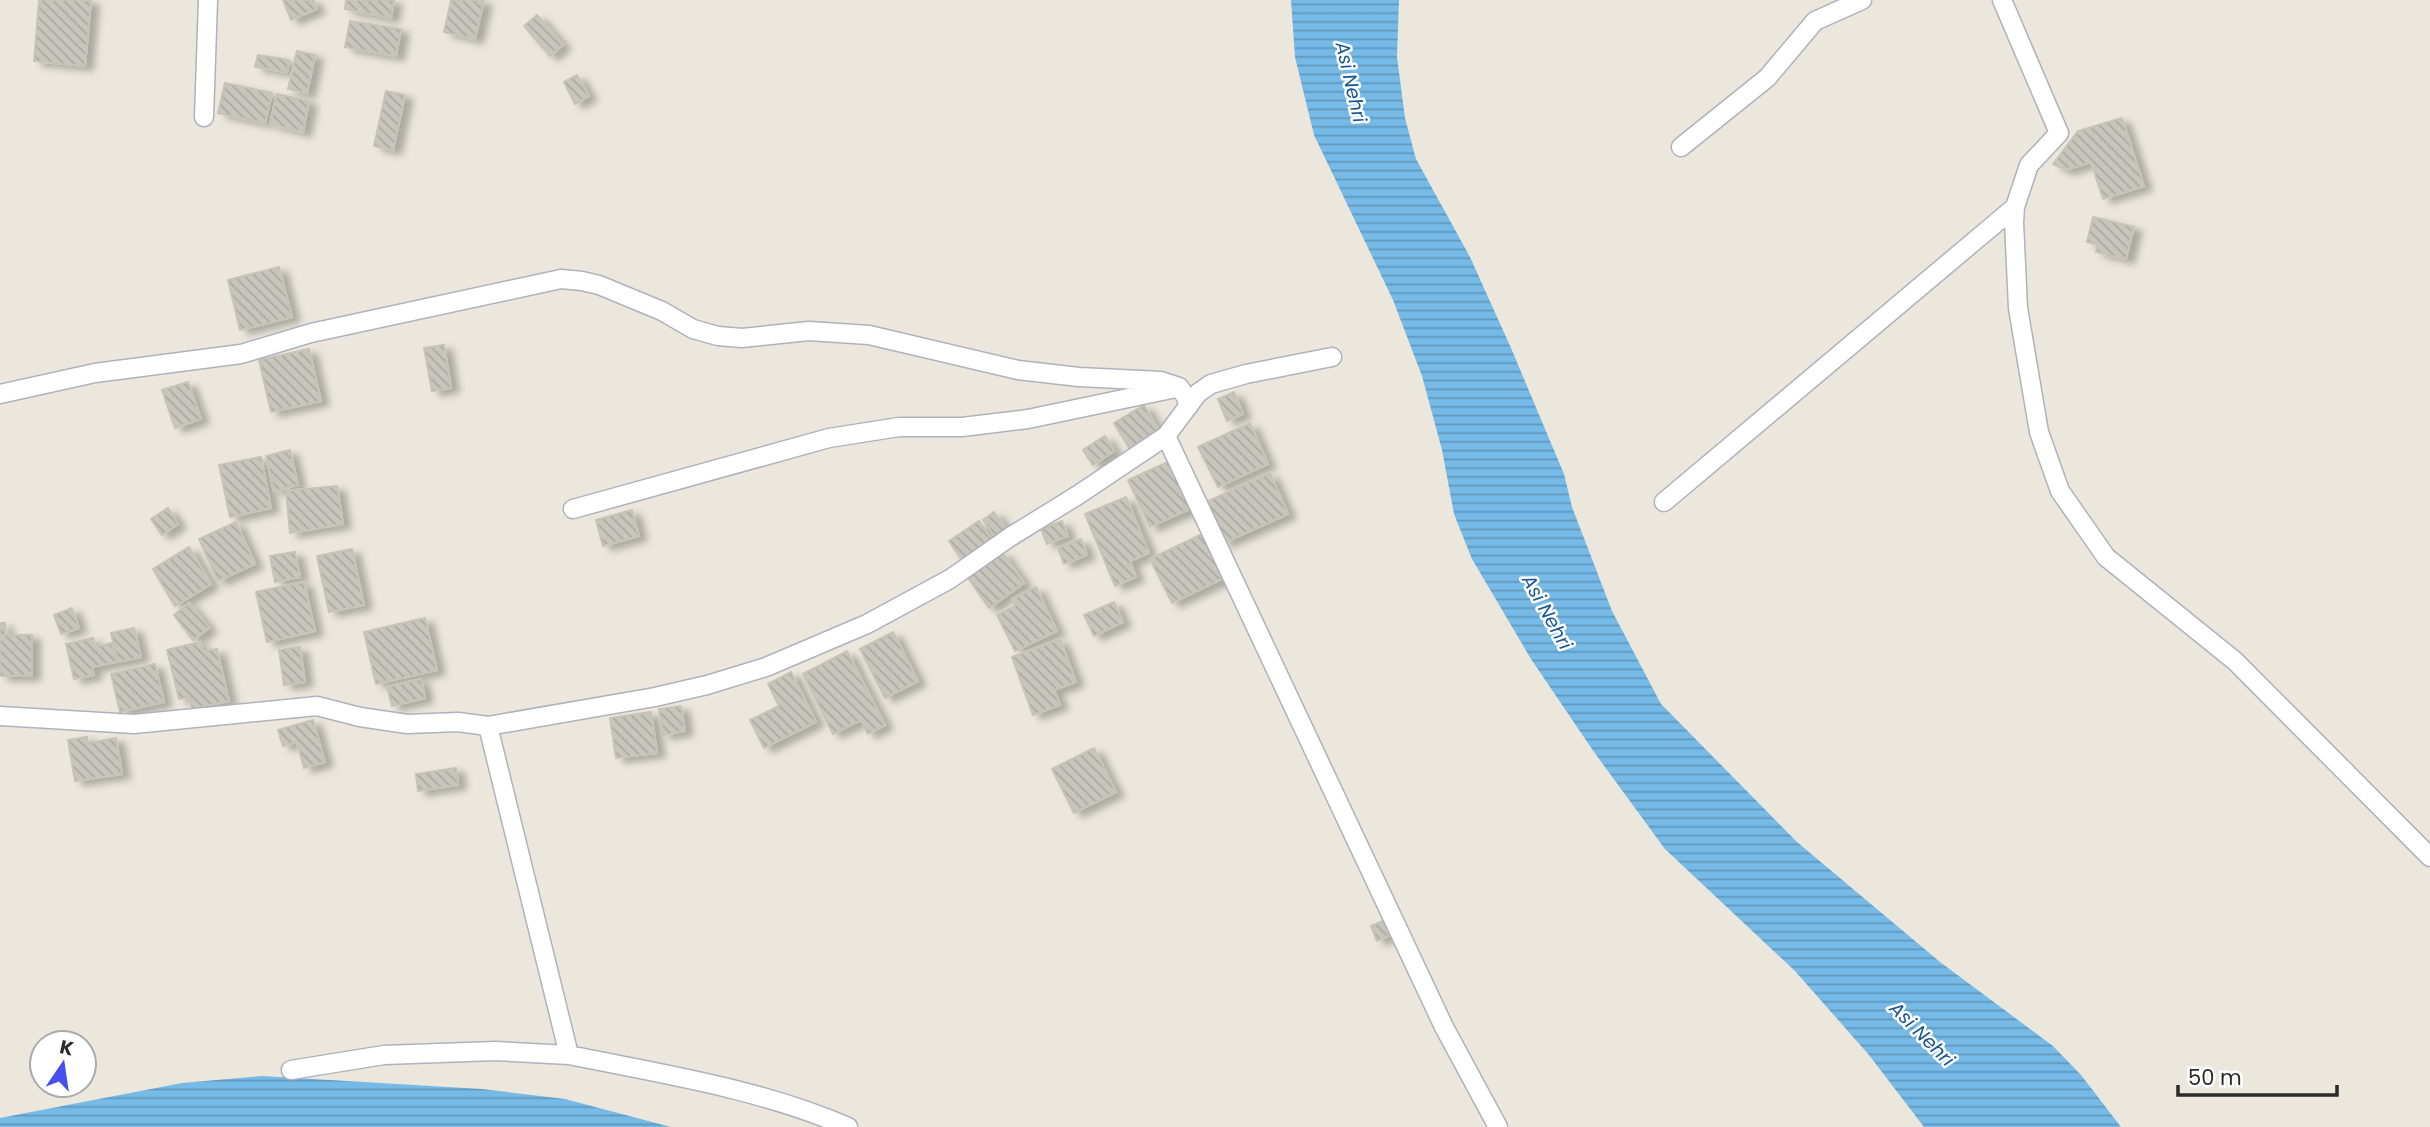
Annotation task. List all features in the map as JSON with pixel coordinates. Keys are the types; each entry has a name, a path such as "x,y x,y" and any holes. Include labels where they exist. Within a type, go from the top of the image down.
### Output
{"street":[{"path":"204,117 208,0"},
{"path":"1681,148 1767,78 1815,21 1862,0"},
{"path":"2002,0 2059,133 2029,165 2015,207 2014,222 2018,309 2039,432 2060,491 2106,556 2235,661 2430,857"},
{"path":"1664,502 2015,207"},
{"path":"0,394 95,373 241,354 311,333 561,279 599,285 662,311 693,329 718,336 742,338 809,331 869,335 1018,370 1079,377 1161,381 1179,387 1186,397 1188,407"},
{"path":"0,716 134,724 317,706 360,717 407,724 458,722 488,726 706,685 766,667 867,624 950,579 1166,436 1198,393 1211,384 1246,373 1332,358"},
{"path":"573,509 829,438 900,427 962,427 1028,419 1179,387"},
{"path":"1166,436 1444,1027 1498,1127"},
{"path":"488,726 569,1055"},
{"path":"291,1070 384,1055 495,1051 569,1055 701,1081 821,1115 848,1127"}],"water":[{"name":"Asi Nehri","path":"1291,0 1399,0 1397,57 1405,118 1416,159 1470,257 1511,348 1564,474 1572,507 1612,611 1661,704 1797,842 1940,962 2053,1046 2081,1075 2121,1127 1924,1127 1869,1055 1795,971 1665,849 1594,752 1531,659 1472,559 1454,514 1442,450 1422,376 1393,300 1314,135 1295,57"},
{"path":"262,1076 482,1089 565,1099 671,1127 0,1127 0,1118 182,1083"}],"building":[{"path":"39,0 91,0 85,66 34,61"},
{"path":"283,0 313,0 317,9 291,20"},
{"path":"346,0 394,0 391,18 345,9"},
{"path":"451,0 484,0 475,39 444,32"},
{"path":"537,15 563,45 550,56 524,26"},
{"path":"350,21 401,29 396,56 345,47"},
{"path":"297,51 315,55 307,93 288,89"},
{"path":"258,55 289,60 287,72 255,67"},
{"path":"577,75 589,96 575,104 564,82"},
{"path":"225,83 272,93 265,123 218,113"},
{"path":"386,91 405,95 393,150 374,146"},
{"path":"277,94 309,101 303,132 270,124"},
{"path":"2122,118 2144,186 2103,199 2091,162 2066,170 2053,164 2078,131"},
{"path":"2093,217 2134,227 2126,259 2096,252 2098,245 2087,242"},
{"path":"279,267 292,317 240,330 228,280"},
{"path":"444,345 451,388 432,391 424,348"},
{"path":"309,349 321,401 271,412 259,360"},
{"path":"188,382 201,419 175,428 162,390"},
{"path":"1234,392 1243,414 1227,421 1218,399"},
{"path":"1144,405 1159,431 1129,448 1114,423"},
{"path":"1250,423 1268,464 1218,487 1198,447"},
{"path":"1105,436 1114,451 1093,465 1083,450"},
{"path":"290,450 298,485 274,491 266,456"},
{"path":"261,457 271,508 230,517 219,465"},
{"path":"1170,461 1192,508 1150,527 1128,480"},
{"path":"1270,473 1288,514 1224,543 1206,502"},
{"path":"337,486 343,524 290,533 286,491"},
{"path":"1126,497 1149,553 1130,561 1136,577 1115,586 1085,514"},
{"path":"168,508 178,524 162,535 151,519"},
{"path":"632,510 639,536 603,546 596,520"},
{"path":"994,512 1007,530 996,538 983,520"},
{"path":"979,521 992,540 962,560 949,541"},
{"path":"1062,521 1068,536 1047,544 1041,529"},
{"path":"236,522 255,564 218,581 199,539"},
{"path":"1202,534 1224,578 1172,603 1150,559"},
{"path":"1081,539 1087,555 1064,564 1058,548"},
{"path":"189,547 211,584 175,606 153,569"},
{"path":"352,549 364,605 329,612 317,556"},
{"path":"295,552 300,577 275,582 270,556"},
{"path":"1002,552 1024,583 989,608 967,576"},
{"path":"304,582 315,631 267,642 256,592"},
{"path":"1036,587 1057,631 1015,651 997,615 1015,606 1012,599"},
{"path":"1114,602 1123,622 1094,636 1084,615"},
{"path":"189,603 209,628 193,640 174,615"},
{"path":"72,608 79,628 61,634 54,615"},
{"path":"425,618 437,670 376,684 364,632"},
{"path":"0,623 5,623 5,635 32,635 32,676 0,676"},
{"path":"134,628 141,657 118,662 111,633"},
{"path":"893,632 918,681 885,698 860,649"},
{"path":"93,638 95,647 112,643 116,662 92,667 94,675 74,679 66,644"},
{"path":"1060,639 1076,682 1054,690 1060,705 1033,715 1012,657"},
{"path":"200,642 203,652 217,649 229,701 192,709 189,697 179,699 167,650"},
{"path":"300,647 305,682 284,685 279,650"},
{"path":"847,651 885,725 868,734 861,720 833,734 803,674"},
{"path":"155,664 164,702 120,712 111,674"},
{"path":"791,672 816,722 764,748 750,720 779,706 768,684"},
{"path":"421,679 425,698 392,706 387,687"},
{"path":"681,706 685,731 663,735 659,709"},
{"path":"651,712 657,753 616,758 610,718"},
{"path":"313,720 325,762 304,768 297,742 283,746 278,730"},
{"path":"87,737 88,743 116,738 122,774 75,781 68,740"},
{"path":"1094,748 1116,792 1074,813 1052,769"},
{"path":"456,768 458,785 418,791 416,774"},
{"path":"1383,921 1390,935 1377,941 1371,926"}]}
